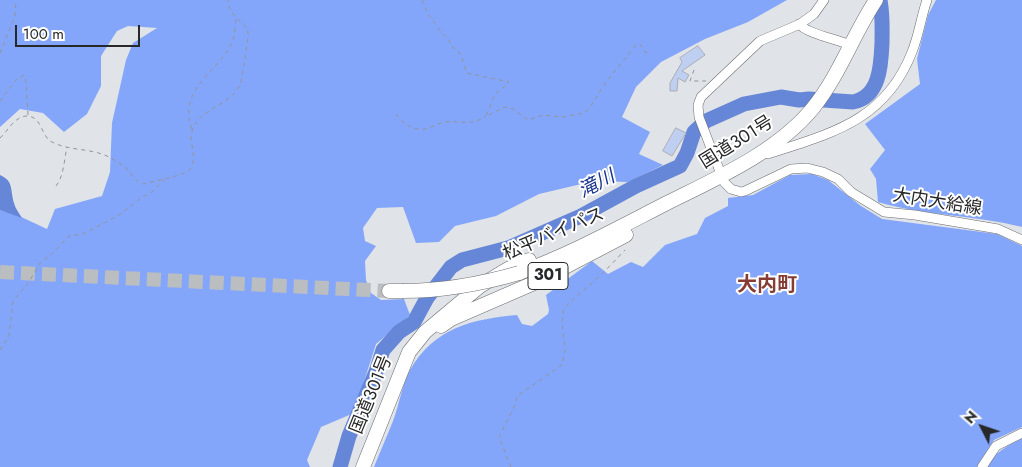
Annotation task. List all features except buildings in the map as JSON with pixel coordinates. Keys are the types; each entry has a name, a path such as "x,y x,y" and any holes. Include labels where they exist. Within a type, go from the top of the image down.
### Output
{"highway":[{"name":"国道301号","path":"669,202 761,153 793,130 813,108 831,83 865,17 876,0"},
{"name":"松平バイパス","path":"396,291 439,290 519,273 553,261 669,202"},
{"name":"301","path":"420,340 451,319 534,283 616,241 659,216 669,202"},
{"name":"301","path":"420,340 425,332 480,286 508,269 576,240 639,209 654,210"},
{"name":"国道301号","path":"363,467 409,352 420,340"}],"street":[{"path":"721,175 699,117 698,105 700,97 760,41 799,24 814,14 824,0"},
{"path":"761,153 768,154 828,133 854,122 878,104 888,94 906,67 913,50 927,0"},
{"path":"799,24 808,31 850,45"},
{"name":"大内大給線","path":"721,175 730,189 741,192 791,169 807,168 838,178 851,192 884,212 998,229 1022,240"},
{"path":"982,467 996,446 1022,433"}],"path":[{"path":"0,53 15,16 16,0"},
{"path":"192,130 201,118 234,94 242,80 249,33 245,25 230,12 228,0"},
{"path":"422,0 428,14 449,40 451,46 460,53 467,73 508,82 495,94 486,116"},
{"path":"0,138 17,120 28,116 34,117 49,141 63,147 94,150 107,155 124,166 139,183 144,184 185,173 191,168 194,154 188,109 197,86 232,44 236,18"},
{"path":"396,114 408,126 425,130 443,122 469,123 505,107 513,109 528,120 549,115 563,117 584,112 588,109 606,82 636,45 640,44 645,52 651,54"},
{"path":"694,70 690,81 705,81 712,86"},
{"path":"0,102 16,80 24,75 28,99 28,116"},
{"path":"56,186 61,180 62,165 68,147"},
{"path":"0,350 8,336 14,301 29,282 40,263 51,255 68,236 82,234 119,215 152,192 166,178"},
{"path":"511,467 499,436 515,405 517,396 562,365 565,351 562,321 564,308 625,250"}],"shaded area":[{"path":"0,0 787,0 748,22 705,39 661,62 636,87 622,117 650,132 639,154 663,165 628,182 594,181 539,194 496,216 455,226 439,242 416,243 403,207 377,208 363,228 365,241 376,246 365,261 366,280 371,293 381,300 404,299 410,315 376,344 354,413 321,427 307,460 310,467 0,467 0,210 17,215 47,229 55,209 102,196 110,172 112,123 126,60 133,43 157,28 128,26 117,31 101,56 101,86 87,114 64,132 43,113 20,109 0,127"},
{"path":"936,0 1022,0 1022,227 896,207 878,202 876,179 870,169 885,150 865,124 920,84 917,59 928,15"},
{"path":"812,174 828,180 861,206 882,219 997,234 1022,246 1022,427 994,440 977,467 374,467 393,421 410,370 431,344 443,335 470,323 517,315 522,324 532,326 548,314 546,295 592,261 608,274 631,262 643,267 665,245 697,234 705,218 728,206 728,198 753,195 790,175"},
{"path":"0,175 10,183 17,211 22,218 0,210"},
{"path":"1022,438 1022,467 986,467 997,453"}],"waterway":[{"name":"滝川","path":"340,467 349,436 376,372 383,350 399,332 414,322 427,298 451,267 462,260 508,248 581,216 636,186 680,166 687,153 694,132 706,121 744,104 781,97 799,100 853,102 862,99 874,87 880,70 882,52 882,12 880,0"}],"tunnel":[{"path":"0,272 389,291"}],"district":[{"name":"大内町","path":"767,286"}]}
